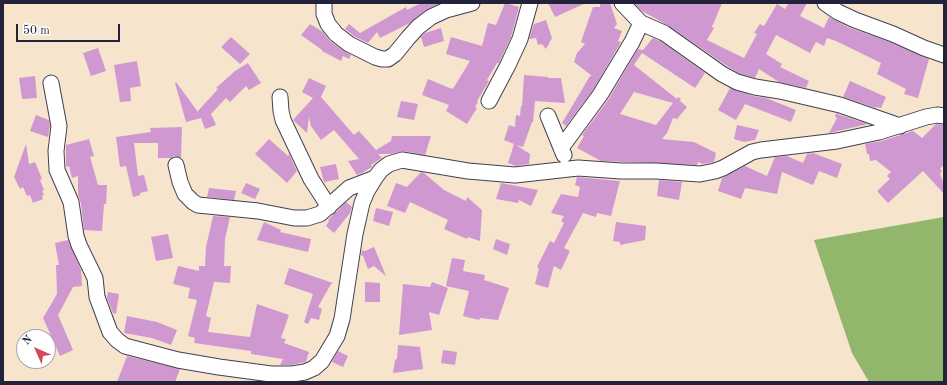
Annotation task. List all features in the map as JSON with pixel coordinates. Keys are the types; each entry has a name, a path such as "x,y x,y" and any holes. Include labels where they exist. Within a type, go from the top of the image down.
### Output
{"street":[{"path":"324,3 324,14 328,24 336,34 349,44 375,58 388,59 395,54 418,27 431,17 446,10 472,3"},
{"path":"489,102 520,39 530,3"},
{"path":"622,3 641,23 664,33 722,74 737,82 755,88 780,91 840,105 900,126"},
{"path":"825,3 838,12 855,20 944,55"},
{"path":"561,148 600,95 632,42 641,23"},
{"path":"51,83 60,126 56,151 56,170 71,202 76,236 95,278 97,297 104,320 110,332 125,346 178,360 247,371 292,374 305,372 314,368 322,361 336,336 342,319 358,216 367,191 381,170 389,164 402,160 468,171 515,175 578,168 700,174 723,168 748,154 761,150 837,141 900,126 937,115 944,116"},
{"path":"280,97 283,120 311,179 329,206"},
{"path":"548,116 569,169"},
{"path":"176,165 180,182 185,194 198,205 307,218 320,214 349,188 375,178"}],"green space":[{"path":"944,217 944,382 869,382 852,353 814,240"}],"building":[{"path":"421,3 440,3 426,10 410,23 380,38 377,32 368,43 354,36 345,29 349,24 360,33 406,7 407,10"},
{"path":"505,3 519,7 511,37 499,63 497,63 487,80 489,81 477,101 478,102 475,107 477,108 467,124 446,111 449,105 422,95 428,79 452,89 454,87 470,61 446,54 451,37 482,46 488,23 496,25"},
{"path":"548,3 586,3 555,17"},
{"path":"600,3 610,3 617,24 614,28 622,31 618,41 621,42 593,90 566,126 562,123 590,76 592,76 574,62 577,53 585,44 581,42 593,7 600,7"},
{"path":"634,3 722,3 712,27 714,28 707,40 744,58 757,34 754,33 760,24 764,26 777,4 785,9 789,3 807,3 800,16 824,28 829,17 850,28 890,42 929,59 918,98 904,94 906,89 877,74 881,63 836,41 827,38 824,46 816,42 810,53 776,35 766,54 782,64 780,67 809,81 806,88 779,82 759,69 755,78 740,74 669,26 642,11"},
{"path":"546,20 552,38 546,49 542,44 538,45 536,38 529,39 534,24"},
{"path":"310,24 323,32 330,41 351,55 349,59 343,56 341,61 322,51 301,35"},
{"path":"441,28 444,41 424,47 421,37 425,33"},
{"path":"231,37 250,54 240,64 221,47"},
{"path":"653,38 660,41 705,73 695,88 642,53 634,65 677,99 678,97 681,99 680,101 687,107 677,119 673,118 667,133 662,139 694,142 716,153 714,162 703,164 698,162 697,165 601,161 577,148 584,136 582,135 608,100 638,49 643,50","holes":["634,92 673,103 656,125 620,114"]},
{"path":"98,48 106,71 91,76 83,53"},
{"path":"137,61 141,86 130,88 131,101 120,102 114,65"},
{"path":"248,63 261,83 249,90 246,86 230,102 226,98 211,114 216,125 205,129 201,118 186,122 175,83 176,82 198,112 218,89 216,88 235,71"},
{"path":"524,75 561,78 565,103 535,101 533,122 523,147 516,145 530,154 529,164 516,166 508,163 514,144 504,140 509,125 515,127 516,115 520,116"},
{"path":"35,76 37,98 22,99 19,78"},
{"path":"309,78 326,86 321,97 354,135 359,131 376,150 391,141 392,136 431,136 425,155 403,151 391,154 378,154 382,158 371,165 372,167 357,175 348,161 359,159 334,130 321,140 311,126 309,117 307,133 293,120 313,98 302,92"},
{"path":"850,81 886,97 881,108 876,108 843,97"},
{"path":"730,88 753,96 766,98 796,110 791,122 745,104 736,120 718,110"},
{"path":"401,101 418,104 414,120 397,117"},
{"path":"836,113 868,124 829,133 837,118 835,116"},
{"path":"36,115 49,120 50,126 48,137 30,131"},
{"path":"936,124 944,125 944,164 940,169 942,171 940,174 944,184 944,194 923,171 888,203 877,191 890,179 887,176 891,172 876,160 870,161 865,144 882,141 913,131 922,138"},
{"path":"737,125 759,130 755,140 744,142 734,139"},
{"path":"182,127 181,158 174,156 171,158 158,158 158,143 134,143 138,176 144,175 148,191 133,197 126,166 120,167 116,137 151,132 150,128"},
{"path":"89,139 94,156 90,157 98,185 107,185 102,231 84,230 81,204 78,194 78,176 72,178 69,166 66,167 66,145"},
{"path":"269,139 288,156 289,154 297,171 287,183 255,154"},
{"path":"26,144 29,164 35,162 42,179 40,180 44,190 42,191 44,195 42,196 43,199 33,203 30,195 27,196 23,187 20,189 14,177"},
{"path":"813,153 842,164 837,178 819,171 813,185 782,172 777,194 745,188 741,199 718,191 722,178 745,166 767,176 775,157 787,156 803,163 807,154"},
{"path":"336,164 339,179 324,182 320,167"},
{"path":"421,172 444,190 466,201 467,197 482,210 480,241 468,237 467,239 444,229 448,220 410,202 405,213 387,206 396,183 407,187"},
{"path":"577,177 620,181 611,216 597,213 596,217 583,213 564,248 570,251 561,270 554,266 548,288 535,284 539,268 537,267 550,241 554,243 564,223 561,221 564,216 551,213 561,194 578,197 580,187 575,185"},
{"path":"659,180 682,182 679,200 657,196"},
{"path":"246,183 260,189 255,199 241,193"},
{"path":"501,183 538,190 531,206 519,200 518,203 496,199"},
{"path":"209,188 236,191 234,200 207,197"},
{"path":"346,202 352,207 350,213 334,233 326,226 329,221 328,220"},
{"path":"376,208 393,212 389,226 373,221"},
{"path":"213,216 230,217 225,239 224,266 231,266 230,283 214,282 206,316 211,318 208,332 250,337 257,304 289,315 281,338 286,339 284,343 309,352 306,362 291,365 280,365 283,359 251,354 251,351 194,343 195,338 188,336 197,300 188,298 190,288 173,284 178,266 199,271 199,266 205,266 206,247"},
{"path":"264,222 281,230 280,232 311,239 308,252 257,240"},
{"path":"616,222 646,226 645,240 620,245 620,242 613,241"},
{"path":"168,234 173,258 156,261 151,237"},
{"path":"496,239 510,244 507,255 493,249"},
{"path":"68,240 81,270 82,286 73,287 58,315 73,350 60,356 56,347 56,329 48,329 43,318 57,294 56,265 59,265 55,243"},
{"path":"374,247 386,276 374,266 368,269 363,256 361,255 362,250 365,251"},
{"path":"452,258 465,260 463,271 485,275 484,280 509,288 498,320 480,318 479,320 463,316 469,291 446,286"},
{"path":"289,268 333,283 318,307 322,309 319,320 311,318 308,324 304,322 313,294 284,284"},
{"path":"365,282 380,283 380,302 365,302"},
{"path":"432,282 448,288 439,315 429,312 432,330 399,335 403,284 430,287"},
{"path":"108,292 119,294 116,314 113,313 107,298"},
{"path":"127,316 157,322 177,330 171,345 152,338 124,333"},
{"path":"398,345 420,347 423,369 393,373 395,360 397,359"},
{"path":"443,350 457,352 455,365 441,363"},
{"path":"338,351 348,356 343,367 332,362"},
{"path":"127,356 180,369 175,382 117,382"}]}
